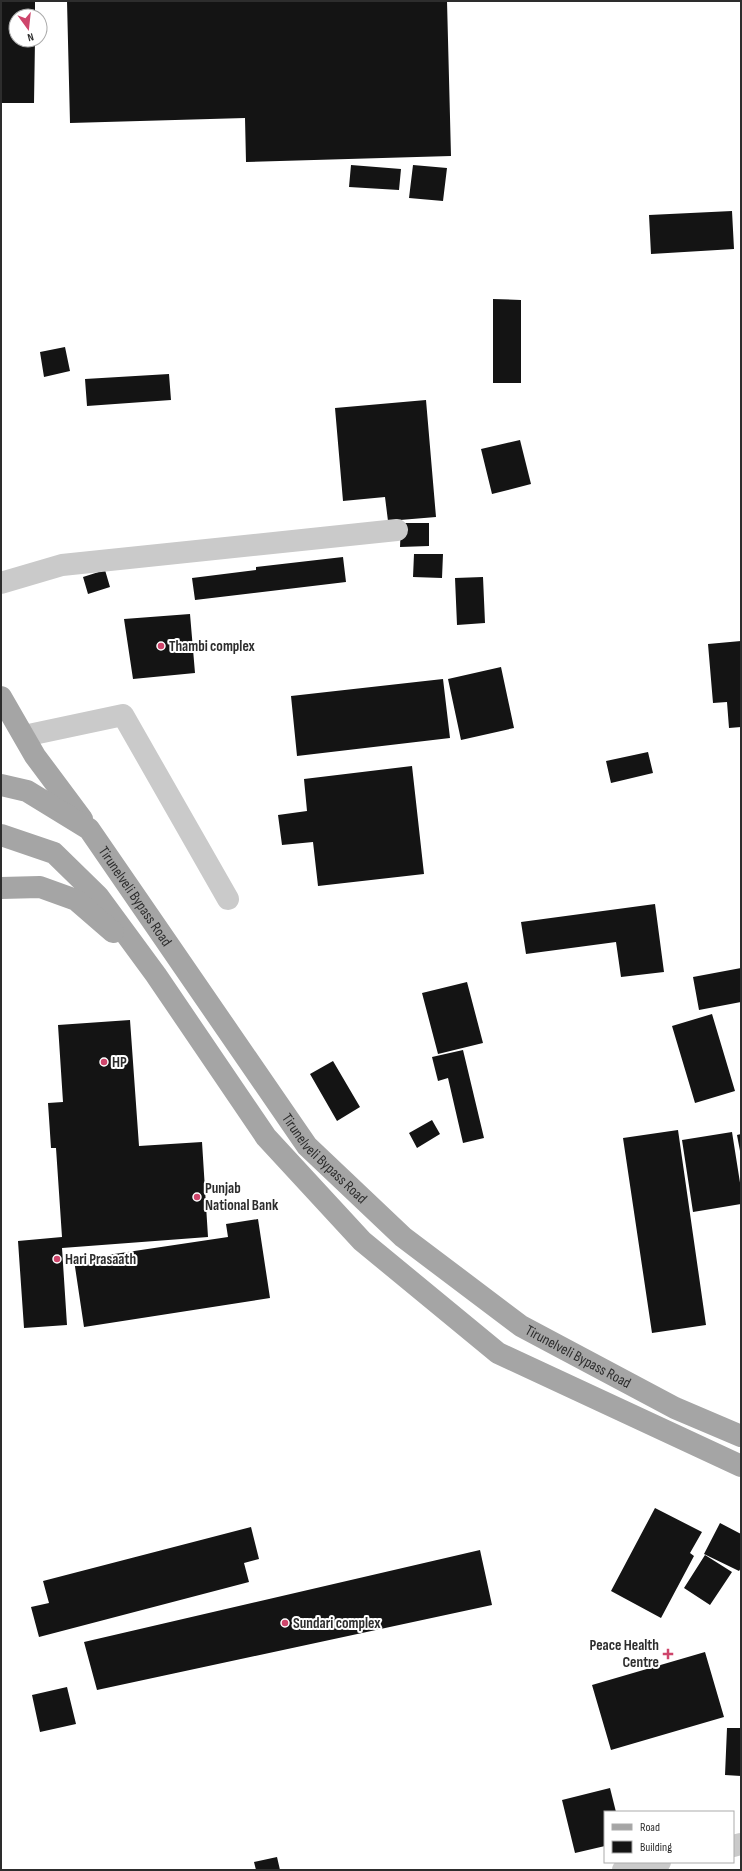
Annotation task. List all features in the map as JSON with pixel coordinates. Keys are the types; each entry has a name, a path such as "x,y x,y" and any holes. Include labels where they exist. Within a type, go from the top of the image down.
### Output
{"main road":[{"path":"1,697 35,756 89,829"},
{"name":"Tirunelveli Bypass Road","path":"1,785 27,791 89,829 307,1146 403,1237 521,1326 675,1408 741,1436"},
{"name":"Tirunelveli Bypass Road","path":"1,835 54,853 98,896 143,957 266,1137 362,1241 498,1353 741,1466"},
{"path":"1,888 40,887 76,900 143,957"},
{"path":"684,1439 694,1416"}],"street":[{"path":"1,583 62,565 397,530"},
{"path":"24,736 123,715 228,899"},
{"path":"623,1870 655,1863"}],"building":[{"path":"1,1 35,1 35,8 8,8 8,48 35,48 34,103 1,103"},
{"path":"67,1 447,1 451,156 246,162 245,118 70,123"},
{"path":"351,165 401,169 399,190 349,187"},
{"path":"413,165 447,168 443,201 409,198"},
{"path":"732,211 734,249 651,254 649,215"},
{"path":"493,299 521,300 521,383 493,383"},
{"path":"65,347 70,371 44,377 40,352"},
{"path":"169,374 171,400 87,406 85,379"},
{"path":"426,400 436,517 388,521 385,497 343,501 335,408"},
{"path":"520,440 531,484 492,494 481,449"},
{"path":"401,523 429,523 429,546 400,547"},
{"path":"414,554 443,554 442,578 413,577"},
{"path":"343,557 346,582 195,600 192,578 256,570 256,567"},
{"path":"105,570 110,587 88,594 83,577"},
{"path":"483,577 485,623 457,625 455,578"},
{"name":"Thambi complex","path":"190,614 195,673 133,679 124,619"},
{"path":"741,641 741,727 729,728 727,702 713,703 708,644"},
{"path":"501,667 514,728 461,740 448,679"},
{"path":"443,679 450,738 297,756 291,696"},
{"path":"648,752 653,773 611,783 606,761"},
{"path":"412,766 424,874 318,886 313,842 282,845 278,815 307,811 304,779"},
{"path":"655,904 664,972 621,977 616,942 526,954 521,922"},
{"path":"741,968 741,1002 699,1010 693,977"},
{"path":"467,982 483,1043 438,1054 422,993"},
{"path":"712,1014 735,1091 695,1103 672,1026"},
{"path":"130,1020 139,1146 202,1142 208,1237 62,1248 67,1325 24,1328 18,1241 62,1237 56,1148 51,1148 48,1103 63,1102 58,1025"},
{"path":"463,1050 484,1138 463,1143 448,1078 438,1081 432,1057"},
{"path":"333,1061 360,1107 337,1121 310,1074"},
{"path":"432,1120 440,1134 417,1148 409,1133"},
{"path":"678,1130 706,1325 652,1333 623,1138"},
{"path":"732,1132 741,1189 741,1204 693,1212 682,1140"},
{"path":"741,1134 741,1151 740,1151 737,1135"},
{"path":"258,1219 270,1298 84,1327 74,1260 228,1237 226,1224"},
{"path":"655,1508 702,1532 690,1553 694,1556 661,1618 611,1591"},
{"path":"720,1523 741,1534 741,1568 739,1571 704,1554"},
{"path":"251,1527 259,1559 244,1563 249,1582 39,1637 31,1607 49,1603 43,1581"},
{"name":"Sundari complex","path":"480,1550 492,1605 97,1690 84,1642"},
{"path":"705,1555 732,1572 710,1605 684,1588"},
{"path":"705,1652 724,1717 611,1750 592,1685"},
{"path":"67,1687 76,1724 40,1732 32,1695"},
{"path":"727,1728 741,1728 741,1776 725,1775"},
{"path":"610,1788 616,1811 604,1811 604,1846 575,1853 562,1800"},
{"path":"277,1857 280,1870 256,1870 254,1862"}],"place":[{"name":"Thambi complex","path":"161,646"},
{"name":"HP","path":"104,1062"},
{"name":"Punjab National Bank","path":"197,1197"},
{"name":"Hari Prasaath","path":"57,1259"},
{"name":"Sundari complex","path":"285,1623"},
{"name":"Peace Health Centre","path":"668,1654"}]}
